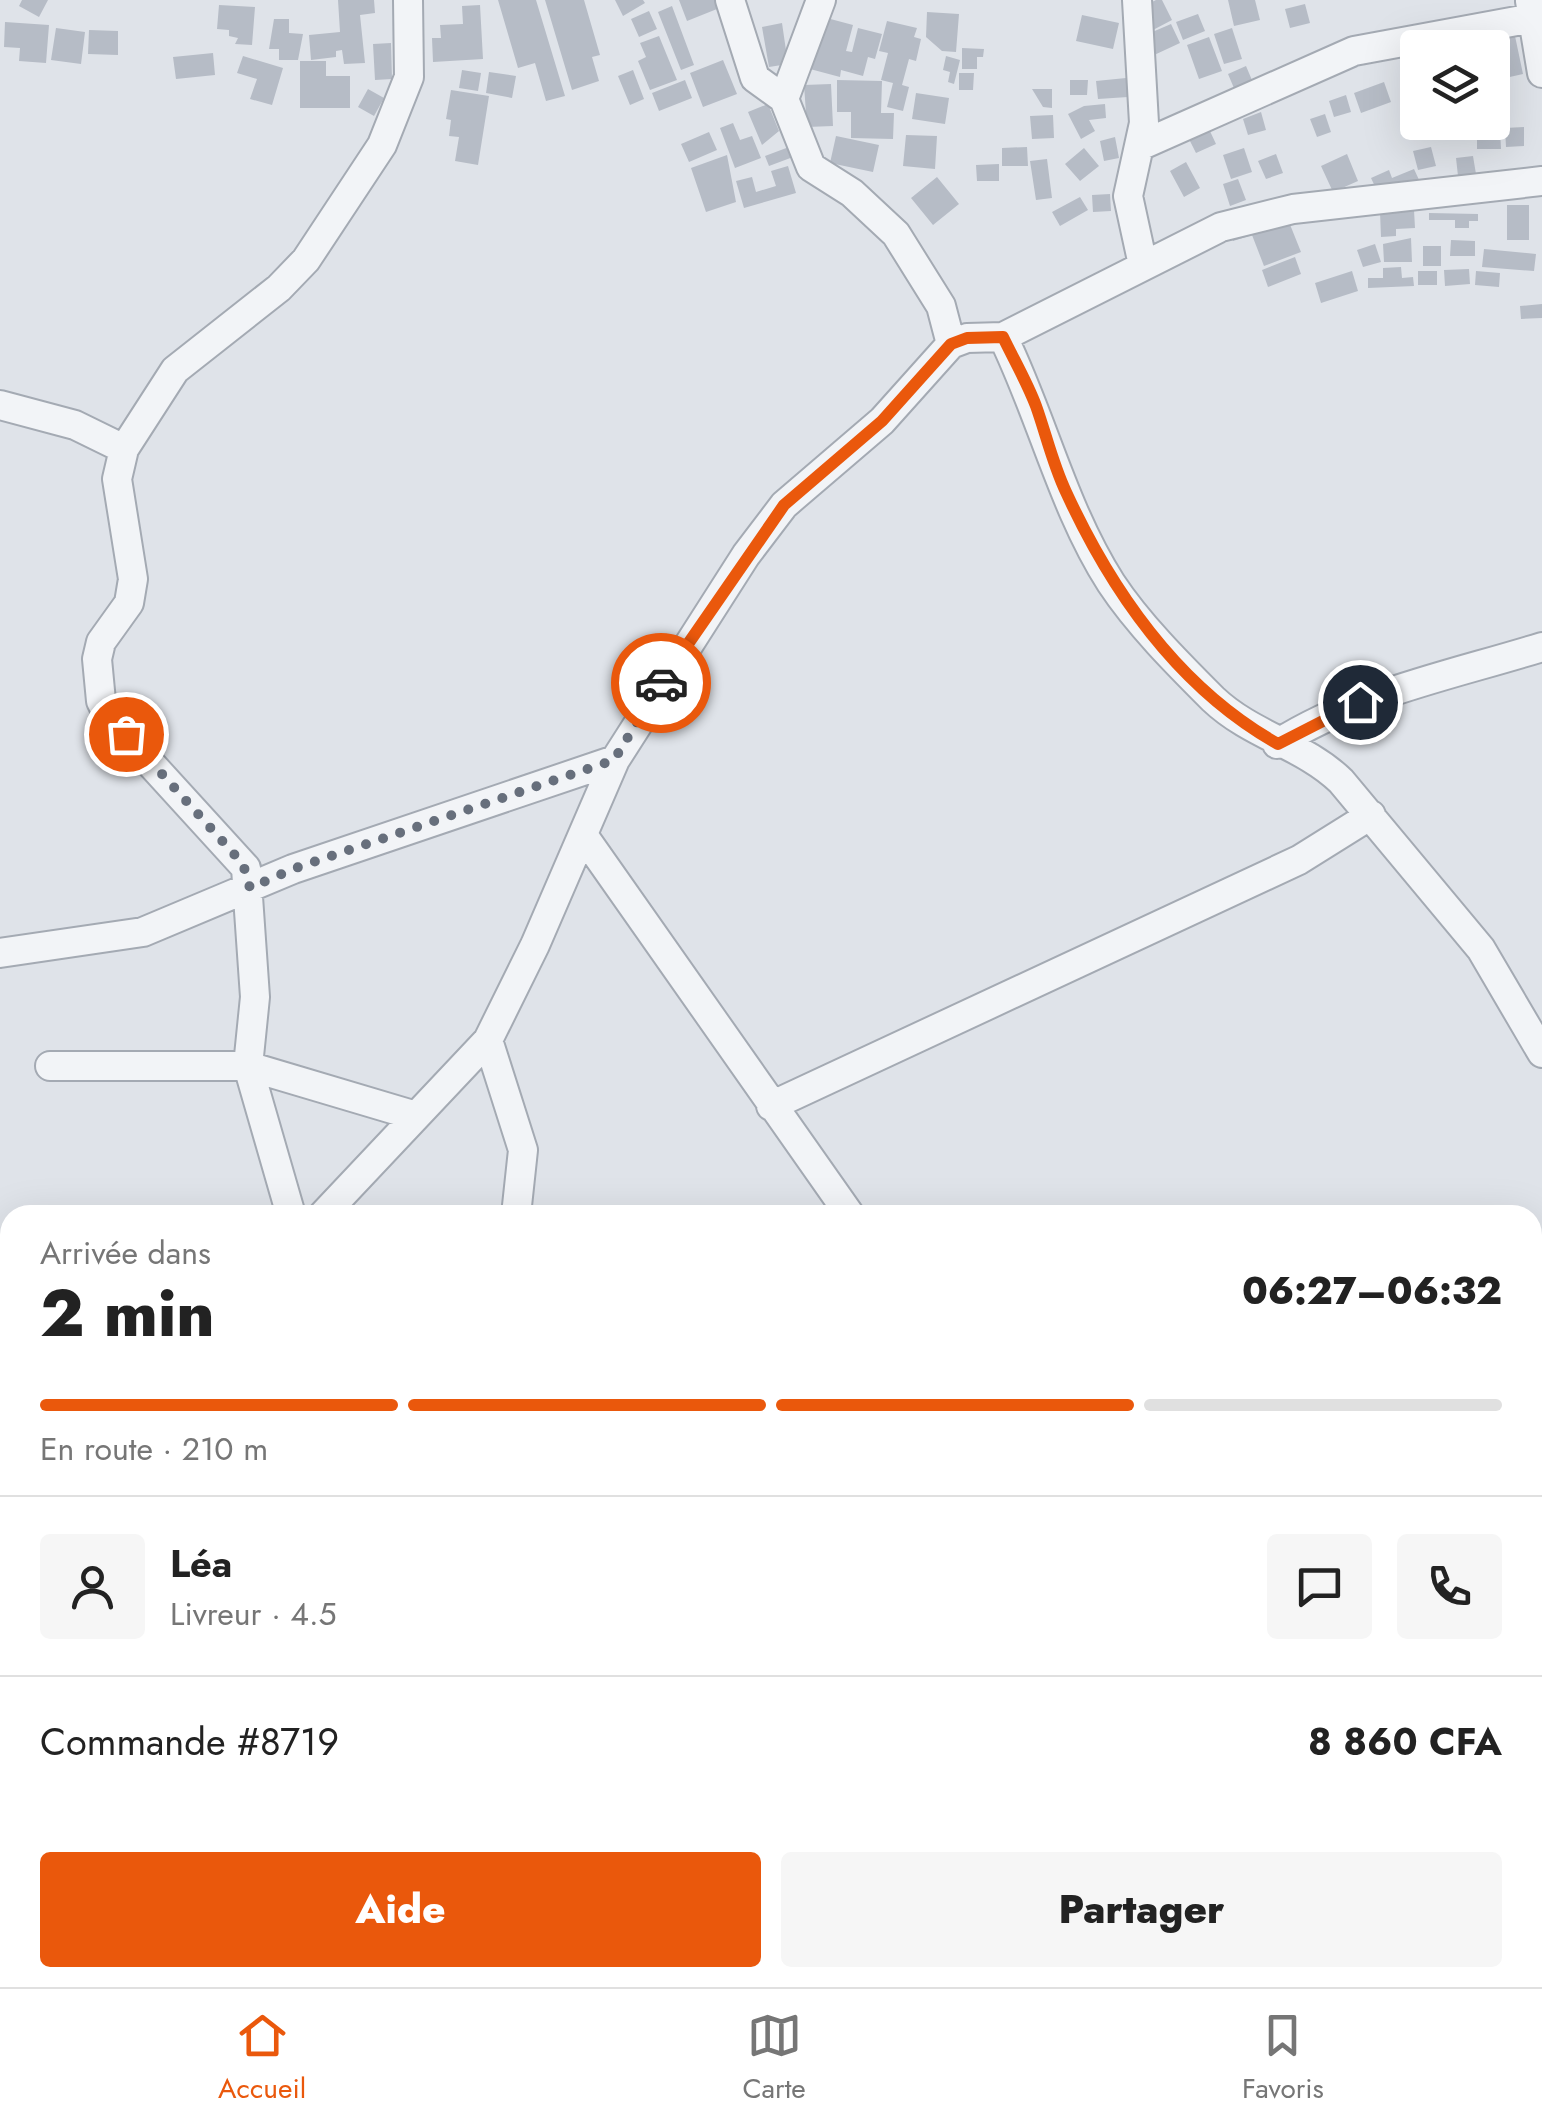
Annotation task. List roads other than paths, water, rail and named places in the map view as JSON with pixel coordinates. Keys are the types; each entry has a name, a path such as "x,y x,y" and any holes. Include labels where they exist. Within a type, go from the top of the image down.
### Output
{"street":[{"path":"287,1205 248,1066 256,996 250,888 243,864 110,720 101,701 96,673 101,642 129,603 133,579 117,479 124,449 175,370 280,288 306,260 382,146 409,77 408,0"},
{"path":"730,0 755,78 784,99 810,167 852,192 896,234 941,306 951,344"},
{"path":"784,99 821,0"},
{"path":"1138,0 1142,146 1128,196 1143,265"},
{"path":"1142,146 1354,51 1535,23 1542,73"},
{"path":"332,1205 488,1040 614,760 650,699 784,505 882,421 951,344 967,338 1003,337 1221,227 1293,209 1542,181"},
{"path":"1003,337 1034,402 1064,488 1112,583 1212,698 1241,724 1330,770 1481,950 1542,1053"},
{"path":"0,405 74,425 124,449"},
{"path":"1278,744 1306,726 1367,700 1542,647"},
{"path":"0,954 143,932 293,869 614,760"},
{"path":"772,1106 1298,860 1371,816"},
{"path":"583,835 843,1205"},
{"path":"488,1040 523,1150 517,1205"},
{"path":"50,1066 248,1066 416,1116"}]}
